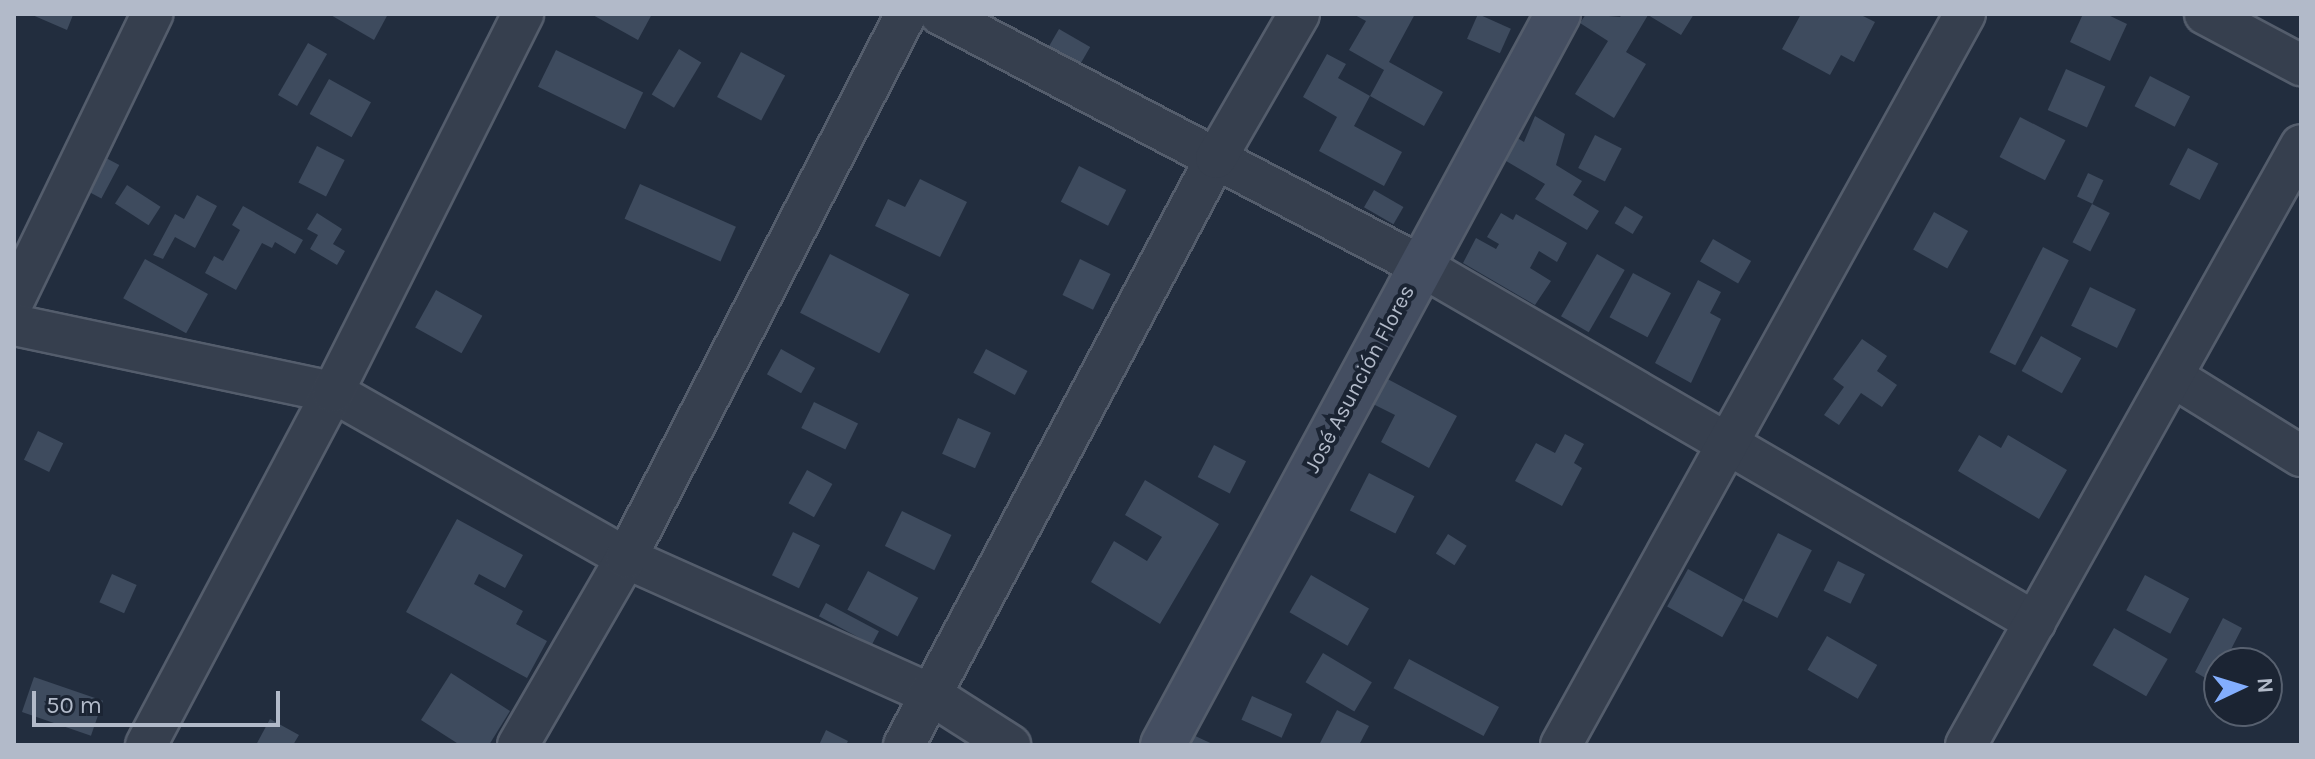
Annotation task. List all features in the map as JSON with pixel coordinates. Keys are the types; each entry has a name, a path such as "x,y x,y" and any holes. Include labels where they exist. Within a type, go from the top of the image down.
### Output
{"street":[{"path":"14,300 152,14"},
{"path":"146,745 333,392 523,14"},
{"path":"518,745 626,558 906,14"},
{"path":"940,14 1421,266 1726,440 2035,622"},
{"path":"904,745 1216,158 1299,14"},
{"name":"José Asunción Flores","path":"1163,745 1558,14"},
{"path":"1561,745 1726,440 1965,14"},
{"path":"2205,14 2301,65"},
{"path":"1966,745 2175,378 2301,145"},
{"path":"14,325 333,392 626,558 930,694 1010,745"},
{"path":"2175,378 2301,456"}],"building":[{"path":"30,14 71,14 73,15 67,30"},
{"path":"329,14 388,14 374,40"},
{"path":"591,14 652,14 638,40"},
{"path":"1353,14 1415,14 1389,62 1443,92 1424,126 1370,96 1384,70 1349,50 1366,21"},
{"path":"1478,14 1511,29 1500,53 1467,39"},
{"path":"1586,14 1620,17 1622,14 1694,14 1681,35 1648,15 1626,52 1646,64 1614,118 1575,94 1608,41 1580,23"},
{"path":"1801,14 1859,14 1875,22 1854,62 1841,55 1830,75 1782,49"},
{"path":"2083,14 2106,14 2127,24 2110,61 2070,42"},
{"path":"1059,29 1090,47 1074,76 1042,58"},
{"path":"308,43 327,54 297,106 278,95"},
{"path":"679,49 701,62 674,108 652,94"},
{"path":"556,50 643,93 625,129 538,87"},
{"path":"741,52 785,75 761,121 717,97"},
{"path":"1327,54 1346,64 1338,78 1370,96 1354,126 1402,152 1384,186 1319,151 1337,117 1303,97"},
{"path":"2066,69 2105,86 2087,128 2048,110"},
{"path":"2150,76 2190,96 2175,127 2135,106"},
{"path":"329,79 371,102 352,137 310,114"},
{"path":"1535,116 1565,134 1556,165 1582,181 1573,195 1599,211 1587,230 1535,199 1545,184 1496,155 1509,133 1524,142"},
{"path":"2020,117 2065,140 2045,180 2000,157"},
{"path":"1595,135 1622,149 1605,182 1578,168"},
{"path":"317,146 345,160 326,197 298,183"},
{"path":"2188,148 2218,163 2200,200 2169,185"},
{"path":"91,150 119,165 101,199 73,184"},
{"path":"1079,166 1126,190 1108,226 1061,202"},
{"path":"2088,173 2103,180 2092,204 2077,197"},
{"path":"920,179 967,202 940,257 875,226 888,199 905,207"},
{"path":"640,184 736,227 720,261 625,219"},
{"path":"127,185 161,207 149,225 115,203"},
{"path":"1374,190 1403,207 1393,224 1364,207"},
{"path":"197,195 217,206 195,248 175,237 163,259 153,255 175,214 184,219"},
{"path":"2092,204 2110,213 2090,251 2072,242"},
{"path":"243,206 303,240 295,254 275,242 272,248 262,243 236,290 205,273 214,256 223,261 240,230 232,225"},
{"path":"1625,206 1643,217 1633,234 1615,223"},
{"path":"1934,212 1968,231 1947,269 1913,250"},
{"path":"317,213 342,229 333,244 345,251 337,265 310,249 318,235 307,229"},
{"path":"1501,213 1513,220 1516,214 1567,243 1557,262 1539,251 1530,268 1551,281 1535,305 1463,263 1476,238 1496,249 1499,244 1487,237"},
{"path":"1713,239 1751,261 1738,284 1700,262"},
{"path":"2043,247 2069,260 2015,365 1989,352"},
{"path":"830,254 909,294 879,353 800,313"},
{"path":"1597,254 1625,270 1589,332 1561,316"},
{"path":"145,259 208,294 186,333 123,298"},
{"path":"1080,259 1111,274 1093,310 1062,295"},
{"path":"1633,273 1671,293 1647,337 1610,317"},
{"path":"1698,280 1721,292 1710,313 1721,319 1691,383 1655,363"},
{"path":"2090,287 2136,309 2117,348 2071,326"},
{"path":"436,290 482,316 462,353 415,328"},
{"path":"2041,336 2081,358 2062,393 2022,371"},
{"path":"1862,339 1887,356 1877,371 1897,385 1882,407 1861,393 1839,425 1824,415 1844,387 1833,379"},
{"path":"781,349 815,368 801,393 767,374"},
{"path":"986,349 1027,371 1015,395 973,373"},
{"path":"1380,375 1457,416 1429,468 1381,442 1395,415 1367,401"},
{"path":"814,402 858,423 845,450 801,428"},
{"path":"958,418 991,433 975,468 942,454"},
{"path":"38,431 63,443 49,472 24,460"},
{"path":"1565,434 1584,444 1574,463 1582,468 1562,506 1515,481 1536,443 1555,453"},
{"path":"1979,435 2001,448 2008,435 2067,470 2039,519 1958,471"},
{"path":"1214,445 1246,461 1230,493 1198,477"},
{"path":"807,470 832,484 814,517 789,503"},
{"path":"1369,473 1414,496 1395,534 1350,510"},
{"path":"1145,480 1219,524 1160,624 1091,582 1114,541 1147,561 1162,537 1125,515"},
{"path":"902,511 951,535 934,570 885,546"},
{"path":"457,519 523,555 505,588 479,574 474,584 523,611 516,624 547,641 527,678 406,612"},
{"path":"793,532 820,545 799,588 772,575"},
{"path":"1778,533 1812,550 1777,618 1743,601"},
{"path":"1448,534 1467,546 1454,565 1436,554"},
{"path":"1838,561 1865,574 1850,604 1824,591"},
{"path":"1688,569 1743,600 1722,637 1667,607"},
{"path":"868,571 918,598 898,637 847,610"},
{"path":"112,574 137,585 124,613 99,602"},
{"path":"1311,575 1369,608 1348,646 1290,612"},
{"path":"2145,575 2189,598 2170,634 2126,610"},
{"path":"826,603 879,631 872,644 819,616"},
{"path":"2223,618 2242,628 2232,647 2208,647"},
{"path":"2114,628 2168,659 2146,696 2092,665"},
{"path":"1827,636 1877,665 1858,699 1808,670"},
{"path":"1323,653 1372,682 1354,712 1305,682"},
{"path":"2203,657 2203,677 2195,672"},
{"path":"1409,659 1499,707 1484,736 1394,688"},
{"path":"451,673 510,711 489,745 460,745 421,720"},
{"path":"34,677 103,701 91,736 22,712"},
{"path":"1252,696 1292,714 1282,738 1241,720"},
{"path":"1337,710 1369,726 1359,745 1319,745"},
{"path":"270,719 299,735 293,745 256,745"},
{"path":"826,730 848,741 846,745 819,745"},
{"path":"1191,734 1206,741 1215,745 1185,745"}]}
